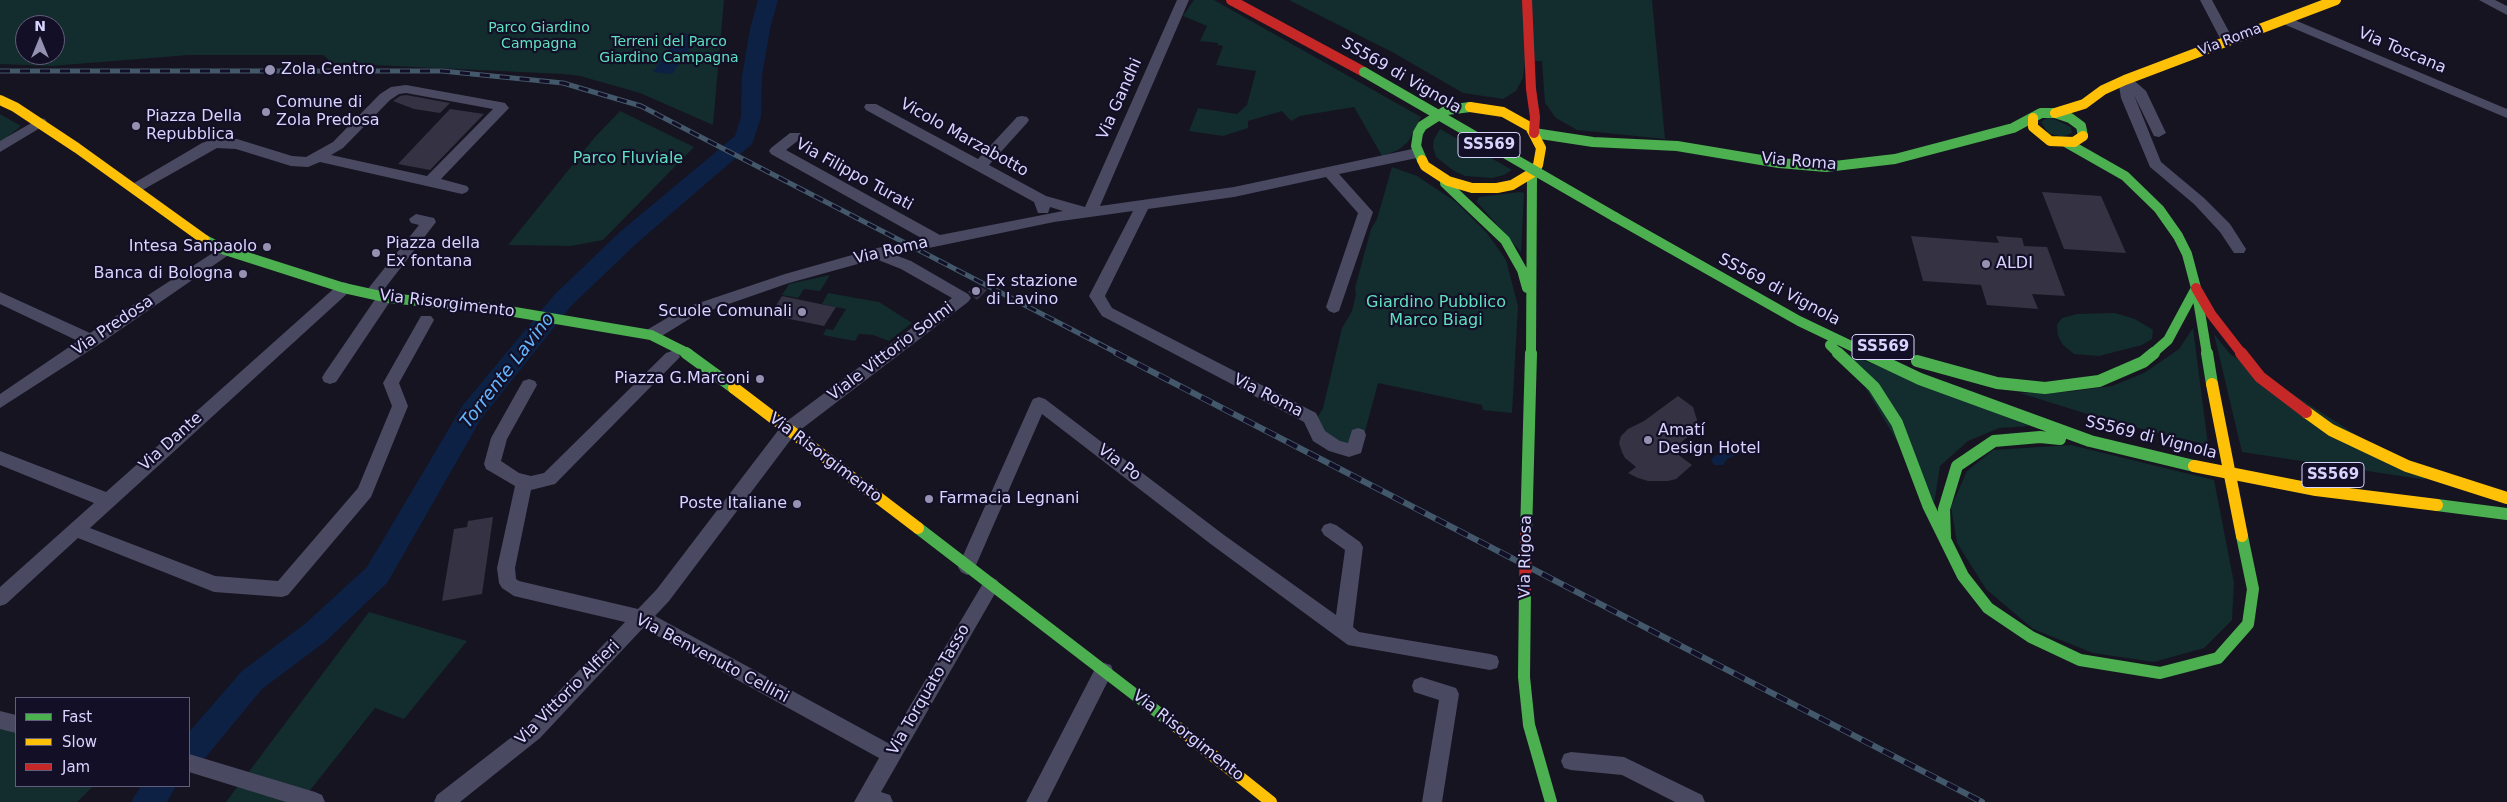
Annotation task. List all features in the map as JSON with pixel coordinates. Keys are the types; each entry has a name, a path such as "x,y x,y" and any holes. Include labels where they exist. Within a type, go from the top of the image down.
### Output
{"main road":[{"name":"SS569 di Vignola","path":"1231,0 1364,72 1711,273 1799,321 1920,379 2090,441 2183,464 2316,490 2507,514"},
{"name":"SS569 di Vignola","path":"1254,0 1374,65 1550,166"},
{"path":"1527,0 1531,89 1535,117 1534,133"},
{"name":"Via Roma","path":"1534,133 1593,142 1677,146 1779,163 1826,167 1885,161 2001,131 2041,113 2055,113 2084,104 2103,90 2125,80 2336,0"},
{"path":"1503,112 1517,106 1531,89"},
{"name":"Via Risorgimento","path":"0,100 40,122 204,240 225,250 344,288 379,295 432,311 497,310 592,323 651,335 691,355 1145,701 1270,802"},
{"path":"2076,122 2084,104"},
{"path":"1470,107 1503,112 1524,122 1534,133 1541,148 1541,156 1532,173 1512,185 1484,189 1457,185 1438,176 1425,166 1416,146 1418,133 1428,120 1436,115 1470,107"},
{"path":"2055,113 2076,122 2083,131 2080,140 2067,144"},
{"path":"2033,118 2033,128 2043,137"},
{"name":"Via Roma","path":"2001,131 2043,137 2067,144 2109,164"},
{"path":"1799,321 1844,356 1874,387 1897,423 1928,505 1963,576 1988,608 2031,637 2080,660 2160,673 2218,658 2248,624 2254,589 2242,536 2196,288 2187,254 2168,220 2137,186 2091,148 2082,136"},
{"name":"Via Roma","path":"1541,156 1568,144 1593,142"},
{"name":"Via Rigosa","path":"1532,173 1532,395 1526,534 1524,677 1529,726 1551,802"},
{"name":"Via Rigosa","path":"1438,176 1480,214 1505,240 1522,270 1532,310"},
{"path":"2196,288 2233,345 2260,377 2331,430 2407,466 2507,498"},
{"name":"SS569","path":"2013,397 1904,358 1997,383 2045,388 2099,381 2144,362 2168,340 2196,288"},
{"path":"1946,541 1944,509 1957,466 1977,452 1994,441 2040,437 2090,441"},
{"name":"SS569 di Vignola","path":"2218,455 2238,459"},
{"path":"2441,490 2507,498"}],"street":[{"name":"Via Gandhi","path":"1087,212 1183,0"},
{"path":"2206,0 2228,41"},
{"path":"2485,0 2507,11"},
{"name":"Via Toscana","path":"2284,20 2507,114"},
{"path":"2125,80 2128,98 2155,164 2166,176 2199,201 2225,228 2239,249"},
{"path":"2125,80 2141,94 2159,133"},
{"path":"134,189 207,146 218,143 237,144 291,161 308,162 320,157 338,145 385,97 396,90 406,88 498,106"},
{"path":"430,182 498,106"},
{"name":"Vicolo Marzabotto","path":"871,107 1041,200 1087,212"},
{"path":"980,166 1022,120"},
{"path":"0,147 40,122"},
{"name":"Via Filippo Turati","path":"795,136 776,151 937,240"},
{"name":"Via Roma","path":"651,335 689,312 785,279 877,253 1044,219 1234,192 1418,154"},
{"path":"320,157 462,189"},
{"path":"1329,172 1366,212 1334,307"},
{"path":"1041,200 1044,219"},
{"name":"Via Roma","path":"1143,205 1097,296 1106,312 1310,418 1319,436 1335,446 1349,450 1356,448 1358,435"},
{"path":"330,378 423,221"},
{"path":"906,265 903,255 907,248"},
{"name":"Via Predosa","path":"0,402 225,250"},
{"name":"Viale Vittorio Solmi","path":"789,429 963,298 906,265 877,253"},
{"name":"Via Dante","path":"0,598 106,500 344,288"},
{"path":"0,298 92,341"},
{"path":"74,529 214,584 282,589 365,492 400,406 391,383 432,311"},
{"path":"529,385 499,438 492,464 514,480 531,483 550,480 672,357"},
{"name":"Via Po","path":"967,567 1039,403 1218,540 1355,640 1490,662"},
{"name":"Via Vittorio Alfieri","path":"444,802 533,732 663,595 789,429"},
{"path":"0,458 106,500"},
{"name":"Via Benvenuto Cellini","path":"524,482 506,568 508,583 514,588 641,618 892,755"},
{"path":"1330,530 1354,547 1343,630"},
{"name":"Via Torquato Tasso","path":"872,800 892,755 991,585"},
{"path":"1036,802 1104,671"},
{"path":"1421,686 1449,694 1432,802"},
{"path":"1571,761 1624,766 1695,802"},
{"path":"196,764 315,802"}],"green space":[{"name":"Parco Giardino Campagna","path":"0,0 724,0 713,125 640,93 580,76 563,74 331,63 324,55 189,55 65,65 65,15 15,15 15,65 0,64"},
{"path":"1194,0 1214,0 1421,117 1408,142 1398,150 1382,156 1354,107 1300,116 1291,121 1282,111 1248,121 1248,128 1223,136 1189,131 1198,108 1237,114 1247,105 1256,71 1216,65 1223,46 1218,45 1218,43 1200,41 1207,26 1183,16"},
{"path":"1289,0 1652,0 1665,139 1577,130 1556,118 1545,103 1542,61 1525,61 1523,78 1516,91 1503,99 1463,93 1394,53"},
{"name":"Parco Giardino Campagna","path":"26,65 64,65 51,66"},
{"name":"Parco Fluviale","path":"620,111 694,147 603,240 571,246 508,245 595,137"},
{"path":"0,114 21,126 1,142 0,142"},
{"path":"2047,118 2052,118 2071,127 2072,133 2062,137 2048,133 2041,122"},
{"path":"1440,129 1512,170 1504,175 1492,178 1465,176 1454,171 1436,157 1433,147 1434,139"},
{"name":"Giardino Pubblico Marco Biagi","path":"1392,167 1417,176 1456,202 1487,233 1506,260 1518,306 1512,413 1483,410 1482,405 1378,383 1363,439 1345,444 1329,437 1315,422 1323,408 1342,328 1352,311 1356,294 1355,288 1371,229 1377,219"},
{"path":"1524,193 1521,252 1476,201 1479,197"},
{"path":"830,275 820,291 804,289 798,298 782,295 789,284"},
{"path":"828,293 879,302 912,323 889,341 873,335 859,334 855,341 823,335 826,329 833,330 846,309 822,304"},
{"path":"2115,313 2135,319 2153,330 2152,339 2142,345 2099,356 2074,354 2063,345 2058,336 2057,325 2062,318 2077,314"},
{"path":"2193,328 2208,445 2113,422 2020,393 2067,392 2112,386 2144,373 2179,349"},
{"path":"2214,334 2230,354 2427,480 2242,452"},
{"path":"1845,353 2029,426 1999,428 1968,441 1940,466 1934,504"},
{"path":"2071,445 2214,480 2234,583 2232,620 2204,648 2154,662 2093,653 2033,629 1986,589 1957,543 1951,507 1967,471 1993,450"},
{"path":"369,612 467,641 404,719 375,708 304,798 307,802 226,802"},
{"path":"8,722 15,724 15,787 92,787 77,802 0,802 0,729"}],"water":[{"path":"680,33 699,35 672,74 653,72"},
{"path":"1728,446 1737,450 1736,455 1727,459 1723,465 1714,465 1711,459"}],"building":[{"path":"406,95 450,103 440,113 414,109 393,101 400,96"},
{"path":"450,109 484,114 430,170 398,164"},
{"path":"2042,192 2101,196 2126,253 2064,249"},
{"name":"ALDI","path":"1911,236 1999,243 1996,236 2022,238 2024,246 2047,247 2065,296 2032,294 2038,309 1987,305 1981,285 1923,281"},
{"name":"Ex stazione di Lavino","path":"976,285 987,290 977,300 968,292"},
{"name":"Scuole Comunali","path":"782,296 836,307 824,326 770,315"},
{"name":"Amatí Design Hotel","path":"1678,396 1693,407 1697,420 1692,433 1672,450 1692,465 1676,479 1668,481 1648,481 1628,473 1636,467 1625,458 1622,452 1619,443 1621,436 1628,429 1644,421"},
{"path":"493,517 482,594 442,601 454,529 467,527 468,521"}],"waterway":[{"name":"Torrente Lavino","path":"190,753 252,680 316,632 377,575 472,412 563,300 629,237 745,139 751,117 752,76 760,29 768,0"},
{"name":"Torrente Lavino","path":"146,802 160,787"}],"railway":[{"path":"0,71 442,71 563,83 641,106 1119,354"},
{"path":"1116,353 1982,802"}],"traffic: fast":[{"path":"1364,72 1615,217"},
{"path":"1422,160 1416,146 1418,133 1422,126 1447,110 1470,107"},
{"path":"1534,133 1593,142 1677,146 1779,163 1826,167 1895,159 2013,128 2041,113 2055,113 2070,118 2081,126 2083,136"},
{"path":"2067,143 2125,176 2159,209 2178,236 2187,254 2196,288 2212,384"},
{"path":"1526,534 1531,395 1532,173"},
{"path":"1445,183 1505,240 1522,270 1527,288"},
{"path":"1615,217 1799,321 1920,379 2090,441 2194,466"},
{"path":"205,240 225,250 344,288 389,298 497,309 651,335 691,355 734,388"},
{"path":"1917,361 1997,383 2045,388 2099,381 2143,362 2168,340 2196,288"},
{"path":"1830,345 1874,387 1897,423 1928,505 1963,576 1988,608 2031,637 2080,660 2160,673 2218,658 2248,624 2253,589 2242,536"},
{"path":"1945,537 1944,509 1957,466 1994,441 2040,437 2060,439"},
{"path":"2437,505 2507,514"},
{"path":"918,528 1177,727"},
{"path":"1525,590 1524,677 1529,725 1551,802"}],"traffic: slow":[{"path":"2055,113 2084,104 2103,90 2125,80 2336,0"},
{"path":"0,100 15,107 77,148 205,240"},
{"path":"1422,160 1425,166 1448,181 1472,188 1497,188 1512,185 1532,173 1538,165 1541,148 1530,127 1503,112 1470,107"},
{"path":"2033,118 2033,127 2050,141 2074,142 2083,136"},
{"path":"2212,384 2242,536"},
{"path":"734,388 918,528"},
{"path":"2306,412 2331,430 2407,466 2507,498"},
{"path":"2194,466 2316,490 2437,505"},
{"path":"1177,727 1271,802"}],"traffic: jam":[{"path":"1231,0 1364,72"},
{"path":"1527,0 1531,89 1535,117 1534,133"},
{"path":"2196,288 2211,314 2260,377 2306,412"},
{"path":"1525,590 1526,534"}],"place":[{"name":"Zola Centro","path":"270,70"},
{"name":"Comune di Zola Predosa","path":"266,112"},
{"name":"Piazza Della Repubblica","path":"136,126"},
{"name":"Intesa Sanpaolo","path":"267,247"},
{"name":"Piazza della Ex fontana","path":"376,253"},
{"name":"ALDI","path":"1986,264"},
{"name":"Banca di Bologna","path":"243,274"},
{"name":"Ex stazione di Lavino","path":"976,291"},
{"name":"Scuole Comunali","path":"802,312"},
{"name":"Piazza G.Marconi","path":"760,379"},
{"name":"Amatí Design Hotel","path":"1648,440"},
{"name":"Farmacia Legnani","path":"929,499"},
{"name":"Poste Italiane","path":"797,504"}],"park label":[{"name":"Terreni del Parco Giardino Campagna","path":"669,50"}]}
